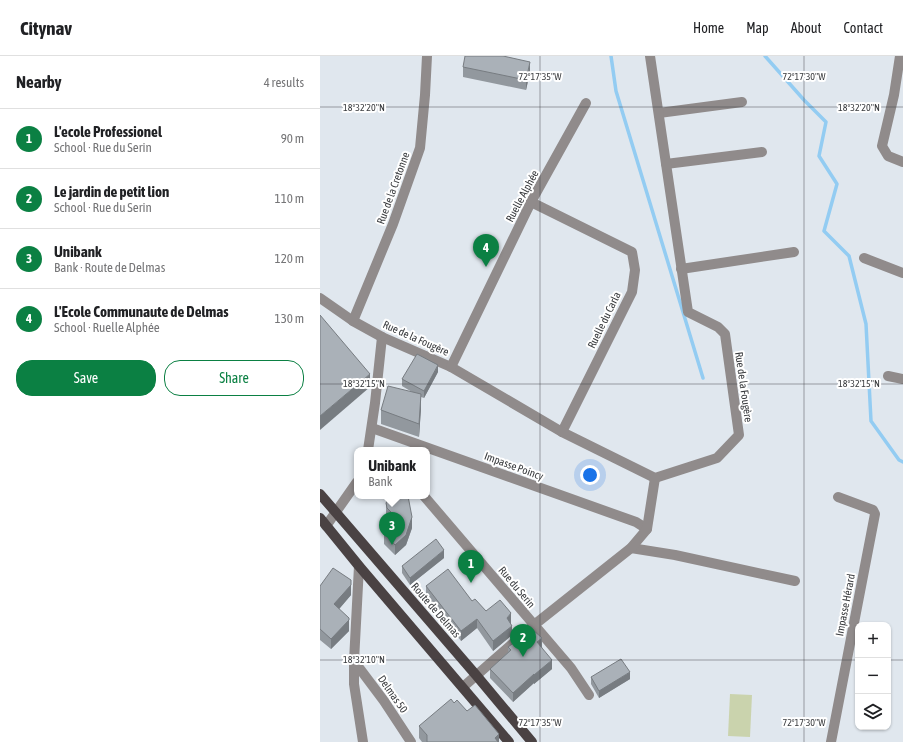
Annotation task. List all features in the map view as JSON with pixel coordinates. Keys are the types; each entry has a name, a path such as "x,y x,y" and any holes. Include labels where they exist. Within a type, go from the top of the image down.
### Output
{"main road":[{"name":"Route de Delmas","path":"320,494 532,742"},
{"path":"323,522 509,742"}],"street":[{"name":"Rue de la Cretonne","path":"353,321 394,224 420,148 425,95 426,56"},
{"name":"Rue de la Fougère","path":"320,298 353,321 382,337 451,367 562,432 655,478 717,458 739,435 725,334 718,327 688,312 650,56"},
{"path":"900,56 894,95 882,146 888,156 903,162"},
{"path":"659,113 742,102"},
{"name":"Ruelle Alphée","path":"451,367 532,202 586,103"},
{"path":"666,164 762,152"},
{"name":"Ruelle du Carla","path":"532,202 632,252 635,270 632,292 562,432"},
{"path":"681,269 794,252"},
{"path":"864,258 903,273"},
{"path":"369,447 382,337"},
{"path":"888,376 903,379"},
{"name":"Impasse Poincy","path":"372,428 425,447"},
{"name":"Impasse Poincy","path":"430,449 636,522 647,529"},
{"path":"463,687 534,625 631,548 647,529 655,478"},
{"path":"323,522 336,513 354,486"},
{"name":"Impasse Hérard","path":"831,742 875,514 873,510 838,497"},
{"name":"Rue du Serin","path":"427,499 571,668 589,695"},
{"path":"631,548 675,554 795,581"},
{"path":"359,566 354,684 363,742"},
{"name":"Delmas 50","path":"354,661 384,701 411,742"}],"green space":[{"path":"730,694 752,695 750,737 728,736"}],"building":[{"path":"465,56 503,56 530,62 526,80 463,67"},
{"path":"320,315 370,374 320,416"},
{"path":"417,354 438,365 424,391 402,379"},
{"path":"388,386 421,394 419,424 381,410"},
{"path":"388,499 409,499 412,517 406,535 395,545 384,533 392,519 391,512 387,508 386,503"},
{"path":"436,539 444,550 410,578 402,566"},
{"path":"333,568 351,580 351,585 334,604 349,618 349,620 331,639 320,629 320,586"},
{"path":"448,569 472,601 475,599 486,611 500,600 511,613 507,618 512,626 493,641 477,619 461,631 426,586"},
{"path":"532,629 542,638 537,642 552,660 513,693 490,669 511,650 508,647"},
{"path":"621,659 630,672 599,691 591,677"},
{"path":"451,699 454,703 457,700 467,711 475,705 499,734 495,738 498,742 427,742 427,735 419,726"}],"waterway":[{"path":"611,56 616,91 703,378"},
{"path":"765,56 804,100 826,122 819,156 837,184 824,231 849,256 866,324 871,421 899,460 903,462"}],"place":[{"name":"L'Ecole Communaute de Delmas","path":"486,267"},
{"name":"Unibank","path":"392,545"},
{"name":"L'ecole Professionel","path":"471,583"},
{"name":"Le jardin de petit lion","path":"523,657"}]}
